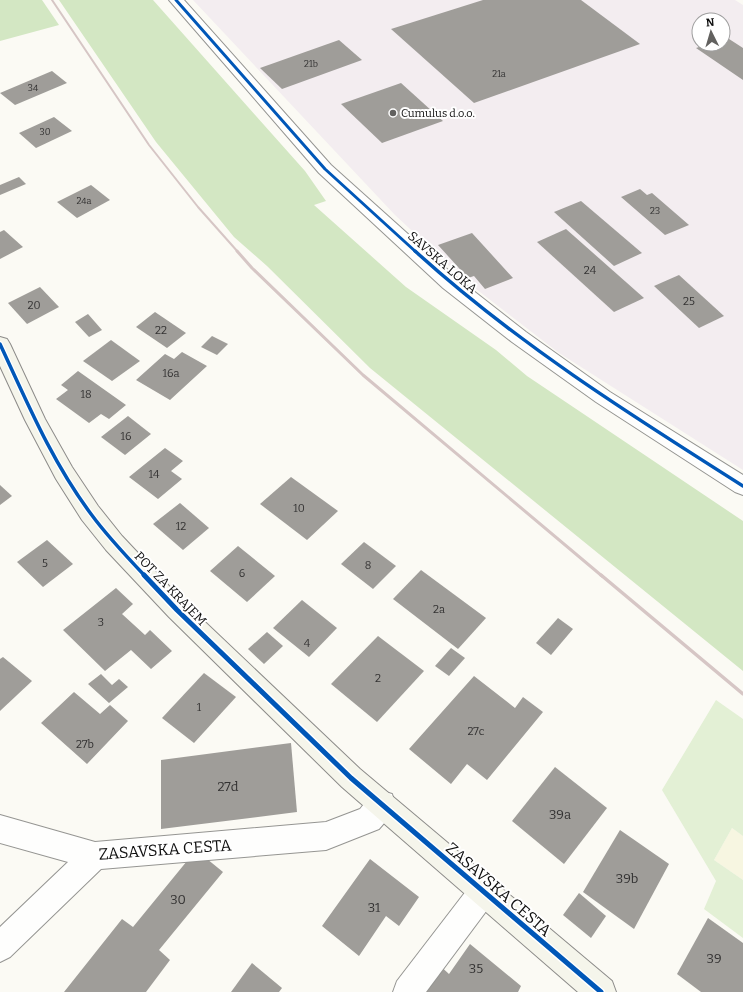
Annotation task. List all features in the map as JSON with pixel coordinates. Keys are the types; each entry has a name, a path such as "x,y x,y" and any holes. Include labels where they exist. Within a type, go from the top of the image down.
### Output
{"street":[{"name":"SAVSKA LOKA","path":"176,0 326,169 450,283 519,337 603,397 743,486"},
{"name":"POT ZA KRAJEM","path":"0,344 35,420 64,473 90,513 114,543 183,615 351,778 382,804"},
{"name":"ZASAVSKA CESTA","path":"0,829 95,856 326,836 368,819 382,804 601,992"},
{"path":"0,947 95,856"},
{"name":"ZASAVSKA CESTA","path":"408,992 483,892"}],"shaded area":[{"path":"193,0 735,0 743,5 743,470 559,353 467,282 395,215"}],"green space":[{"path":"0,0 42,0 59,25 0,41"},
{"path":"59,0 153,0 305,171 326,201 314,205 406,287 496,350 527,376 743,521 743,671 370,368 267,266 234,237 156,142"},
{"path":"716,700 743,719 743,836 732,828 714,860 743,880 743,938 704,909 716,881 662,790"},
{"path":"732,828 743,836 743,880 714,860"}],"building":[{"path":"483,0 581,0 640,44 474,103 391,29"},
{"path":"339,40 362,60 282,89 260,68"},
{"path":"731,40 743,48 743,80 702,52 731,52"},
{"path":"52,71 67,83 15,105 0,93"},
{"path":"401,83 443,121 382,143 341,104"},
{"path":"54,117 72,131 36,148 19,133"},
{"path":"19,177 26,184 0,195 0,185"},
{"path":"91,185 110,200 77,218 57,202"},
{"path":"640,189 647,195 652,193 689,225 665,235 621,197"},
{"path":"581,201 642,253 614,266 554,212"},
{"path":"566,229 644,298 614,312 537,242"},
{"path":"4,230 23,247 0,259 0,232"},
{"path":"472,233 513,278 485,289 474,276 468,278 438,245"},
{"path":"679,275 724,316 699,328 654,286"},
{"path":"40,287 59,307 27,324 8,303"},
{"path":"155,312 186,333 167,348 136,327"},
{"path":"88,314 102,330 89,337 75,322"},
{"path":"212,336 228,344 217,355 201,347"},
{"path":"111,340 140,361 112,381 83,361"},
{"path":"182,352 207,366 170,400 136,380 165,354 174,359"},
{"path":"78,371 126,405 109,419 101,414 89,423 56,399 68,390 61,385"},
{"path":"128,416 151,434 125,455 101,437"},
{"path":"165,448 183,461 171,471 182,479 158,499 129,477"},
{"path":"291,477 338,511 307,540 260,504"},
{"path":"0,485 12,496 0,505"},
{"path":"180,503 209,528 183,550 153,524"},
{"path":"47,540 73,564 43,587 17,562"},
{"path":"364,542 396,566 373,589 341,564"},
{"path":"238,546 275,576 247,602 210,571"},
{"path":"421,570 486,618 458,649 393,599"},
{"path":"116,588 133,604 122,614 145,635 150,630 172,651 151,669 131,650 105,671 63,630"},
{"path":"302,600 337,628 309,657 273,628"},
{"path":"558,618 573,629 551,655 536,643"},
{"path":"267,632 283,646 264,664 248,649"},
{"path":"378,636 424,671 377,722 331,684"},
{"path":"451,648 465,658 449,676 435,666"},
{"path":"3,657 32,681 0,711 0,659"},
{"path":"204,673 236,697 194,743 162,718"},
{"path":"101,674 112,685 119,679 128,687 109,703 88,684"},
{"path":"474,676 515,708 523,697 543,712 487,780 467,764 451,784 409,749"},
{"path":"74,692 100,714 110,705 128,721 87,764 41,723"},
{"path":"291,743 297,812 161,829 161,760"},
{"path":"555,767 607,808 564,864 512,821"},
{"path":"620,830 669,864 634,929 583,892"},
{"path":"196,850 223,872 159,950 170,960 146,992 64,992 122,919 133,927"},
{"path":"370,859 419,897 399,926 386,916 359,956 322,926"},
{"path":"579,893 606,916 591,938 563,915"},
{"path":"708,918 743,943 743,992 701,992 677,974"},
{"path":"470,944 521,986 518,992 427,992 420,986 437,963 449,974"},
{"path":"252,963 282,988 279,992 231,992"}],"railway":[{"path":"52,0 149,145 198,207 238,252"},
{"path":"237,251 252,268 363,375 602,576"},
{"path":"601,575 743,694"}],"cycle path":[{"path":"176,0 325,169 450,283 519,337 603,397 743,486"},
{"path":"0,344 35,420 64,473 90,513 114,543 177,610 351,778 601,992"}],"place":[{"name":"Cumulus d.o.o.","path":"393,113"}]}
